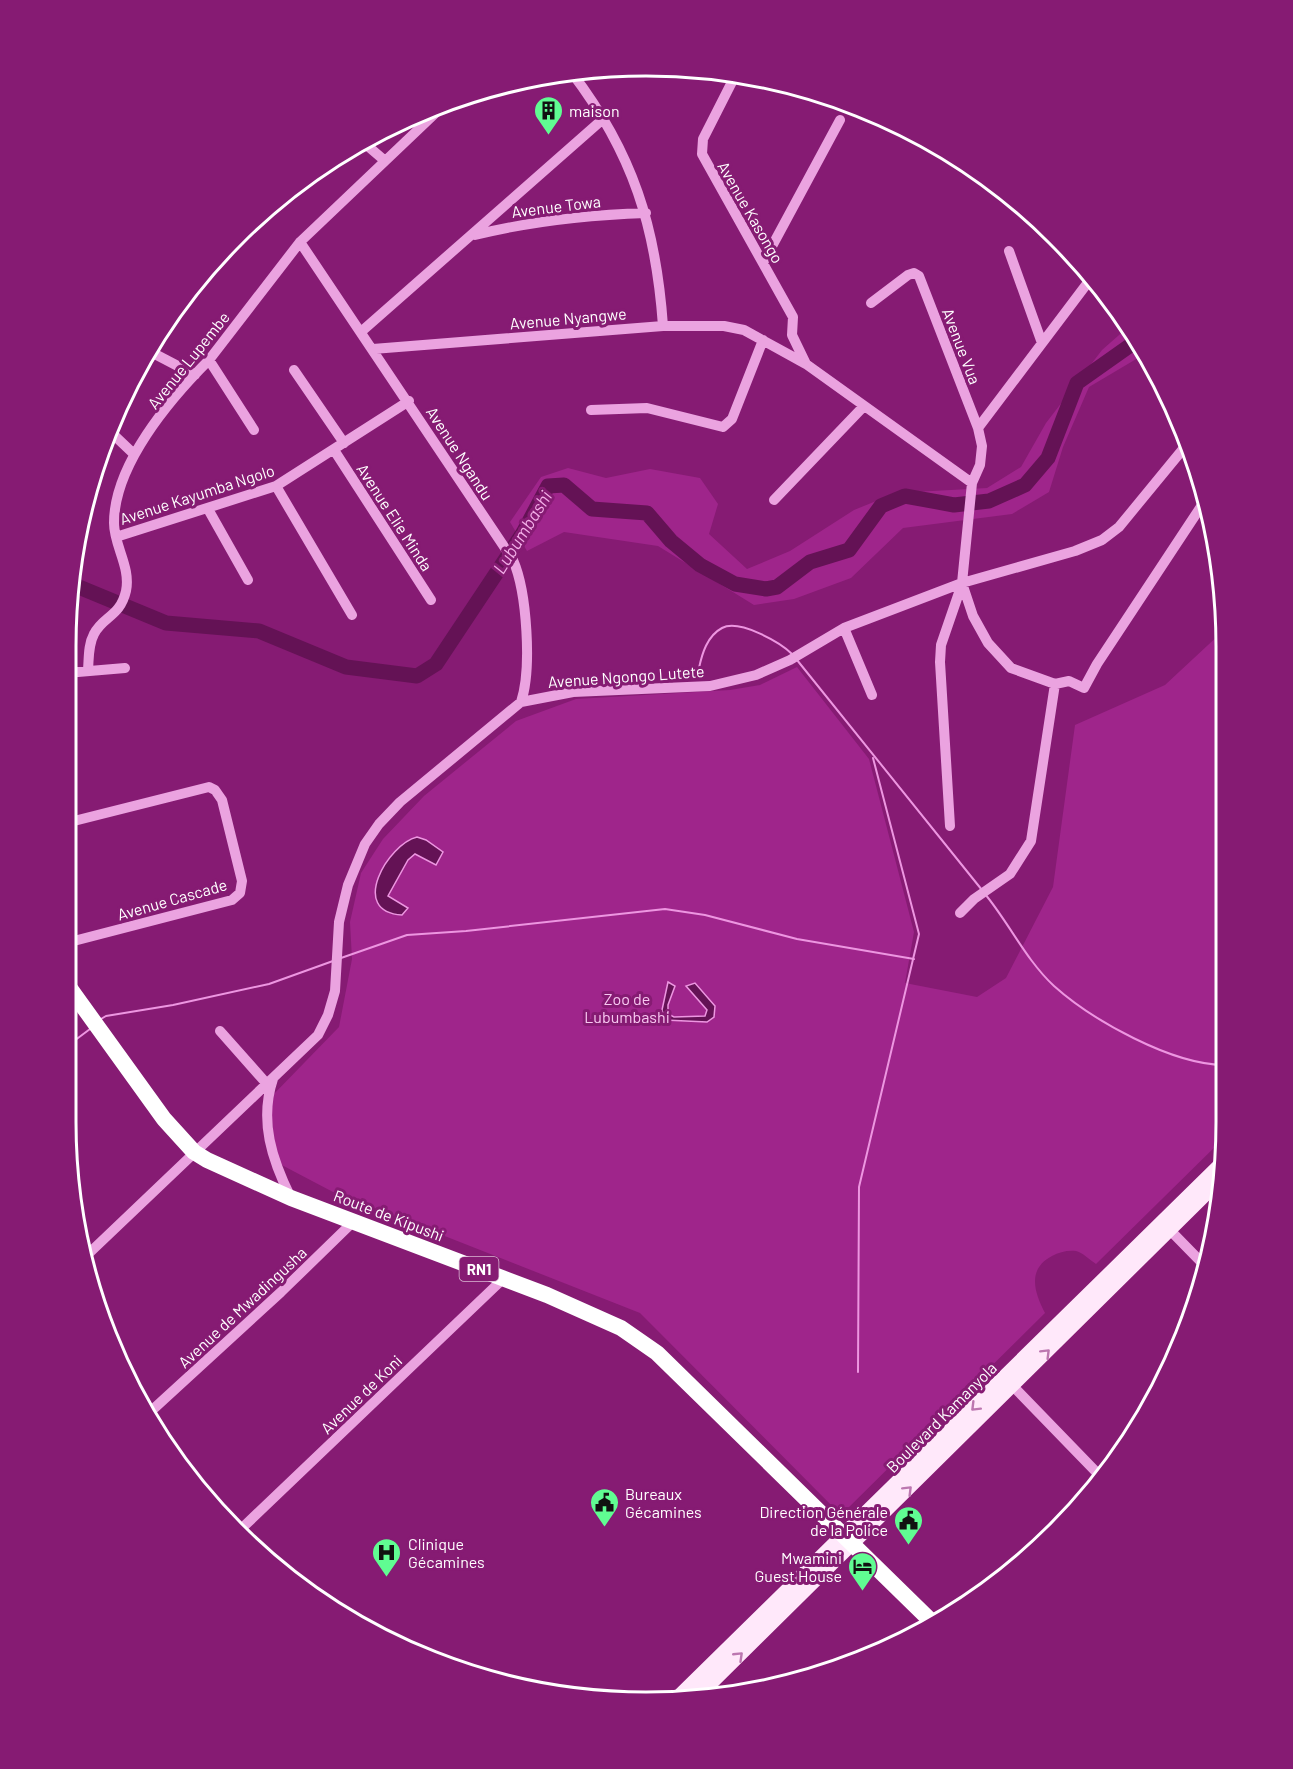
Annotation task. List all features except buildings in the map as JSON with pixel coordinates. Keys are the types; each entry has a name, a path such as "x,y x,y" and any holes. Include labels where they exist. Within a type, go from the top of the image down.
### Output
{"highway":[{"name":"Route de Kipushi","path":"76,997 164,1119 194,1152 224,1169 291,1198 504,1278 602,1319 657,1353 849,1540"},
{"name":"RN1","path":"849,1540 928,1618"}],"main road":[{"name":"Boulevard Kamanyola","path":"704,1689 849,1540 1166,1226 1214,1172"},
{"name":"Boulevard Kamanyola","path":"1166,1226 1213,1186"},
{"name":"Boulevard Kamanyola","path":"685,1691 849,1540"}],"street":[{"path":"577,81 603,119 629,166 646,213 659,272 663,326"},
{"name":"Avenue Kasongo","path":"732,83 703,139 701,149 704,160 793,316 792,335 806,364"},
{"name":"Avenue Towa","path":"362,332 603,119"},
{"path":"763,263 840,120"},
{"name":"Avenue Lupembe","path":"88,670 93,636 118,611 125,595 127,576 116,537 114,518 120,487 134,454 300,242 421,123"},
{"path":"370,148 384,160"},
{"name":"Avenue Towa","path":"471,236 530,222 585,215 646,213"},
{"name":"Avenue Ngandu","path":"300,242 409,401 500,544 513,560 520,583 527,652 527,679 521,702"},
{"path":"1009,251 1042,343"},
{"name":"Avenue Vua","path":"871,303 908,274 914,273 919,276 978,428 981,459 972,485 962,583"},
{"path":"978,428 1086,284"},
{"name":"Avenue Nyangwe","path":"373,349 663,326 724,326 744,330 806,364 972,485"},
{"path":"591,410 647,408 723,427 735,413 763,340"},
{"path":"157,355 195,375"},
{"path":"209,360 254,430"},
{"name":"Avenue Elie Minda","path":"294,370 431,600"},
{"name":"Avenue Kayumba Ngolo","path":"116,537 276,486 409,401"},
{"path":"774,500 864,406"},
{"path":"117,437 134,454"},
{"name":"Avenue Ngongo Lutete","path":"91,1251 270,1081 324,1026 332,1005 337,969 339,922 348,885 359,854 379,824 400,802 521,702 573,692 710,686 756,675 790,660 844,628 962,583 1075,551 1102,540 1119,527 1181,450"},
{"path":"276,486 352,615"},
{"path":"208,509 248,580"},
{"path":"962,583 973,616 988,643 1004,662 1019,673 1055,684 1069,681 1085,687 1097,664 1199,509"},
{"path":"950,826 940,662 942,645 962,583"},
{"path":"844,628 872,695"},
{"path":"76,672 125,668"},
{"path":"960,913 974,899 1010,874 1031,841 1055,684"},
{"name":"Avenue Cascade","path":"76,820 209,787 216,790 222,800 242,881 240,893 232,900 76,940"},
{"path":"220,1031 270,1081 268,1135 273,1158 291,1198"},
{"name":"Avenue de Mwadingusha","path":"154,1409 354,1221"},
{"path":"1166,1226 1199,1260"},
{"name":"Avenue de Koni","path":"244,1527 504,1278"},
{"path":"1009,1382 1096,1473"}],"green space":[{"path":"1122,333 1138,358 1089,387 1063,447 1049,492 1012,514 903,528 851,578 794,599 754,605 658,546 564,532 527,551 510,522 541,477 568,468 606,478 650,469 700,478 718,504 709,534 747,569 790,551 854,510 896,493 987,488 1021,467 1046,423 1102,350"},
{"name":"Zoo de Lubumbashi","path":"1216,638 1215,1146 1096,1264 1076,1251 1058,1253 1044,1261 1036,1274 1035,1282 1045,1313 841,1515 640,1313 333,1192 276,1162 270,1098 339,1027 352,959 350,922 361,873 383,839 424,796 516,721 576,699 730,690 760,685 797,667 869,759 914,932 905,983 977,997 1006,978 1053,887 1075,725 1165,685"}],"shaded area":[{"path":"417,837 426,840 443,852 436,865 415,854 408,860 388,896 408,908 402,915 386,911 377,903 375,891 378,878 385,864 395,852 406,842"},
{"path":"668,982 675,986 668,1005 668,1014 674,1017 705,1016 707,1010 686,986 695,983 715,1006 714,1017 707,1022 665,1020 662,1010"}],"waterway":[{"name":"Lubumbashi","path":"80,587 166,623 259,631 346,667 417,676 436,664 523,533 548,486 564,485 592,509 647,513 671,541 700,565 735,584 766,589 777,587 810,562 849,550 881,506 905,496 954,505 989,501 1025,485 1048,458 1077,383 1130,346"},
{"path":"699,668 709,640 717,631 729,626 759,633 792,654"},
{"path":"797,660 982,890"},
{"path":"858,1372 859,1187 919,934 873,758"},
{"path":"985,894 1044,976 1089,1013 1158,1049 1181,1057 1216,1064"},
{"path":"341,958 407,935 466,931 665,909 705,915 797,939 914,959"},
{"path":"101,1019 106,1016 173,1005 269,984 333,961"},
{"path":"76,1040 90,1029"}],"place":[{"name":"maison","path":"548,136"},
{"name":"Bureaux Gécamines","path":"604,1528"},
{"name":"Direction Générale de la Police","path":"909,1546"},
{"name":"Clinique Gécamines","path":"387,1578"},
{"name":"Mwamini Guest House","path":"863,1592"}]}
